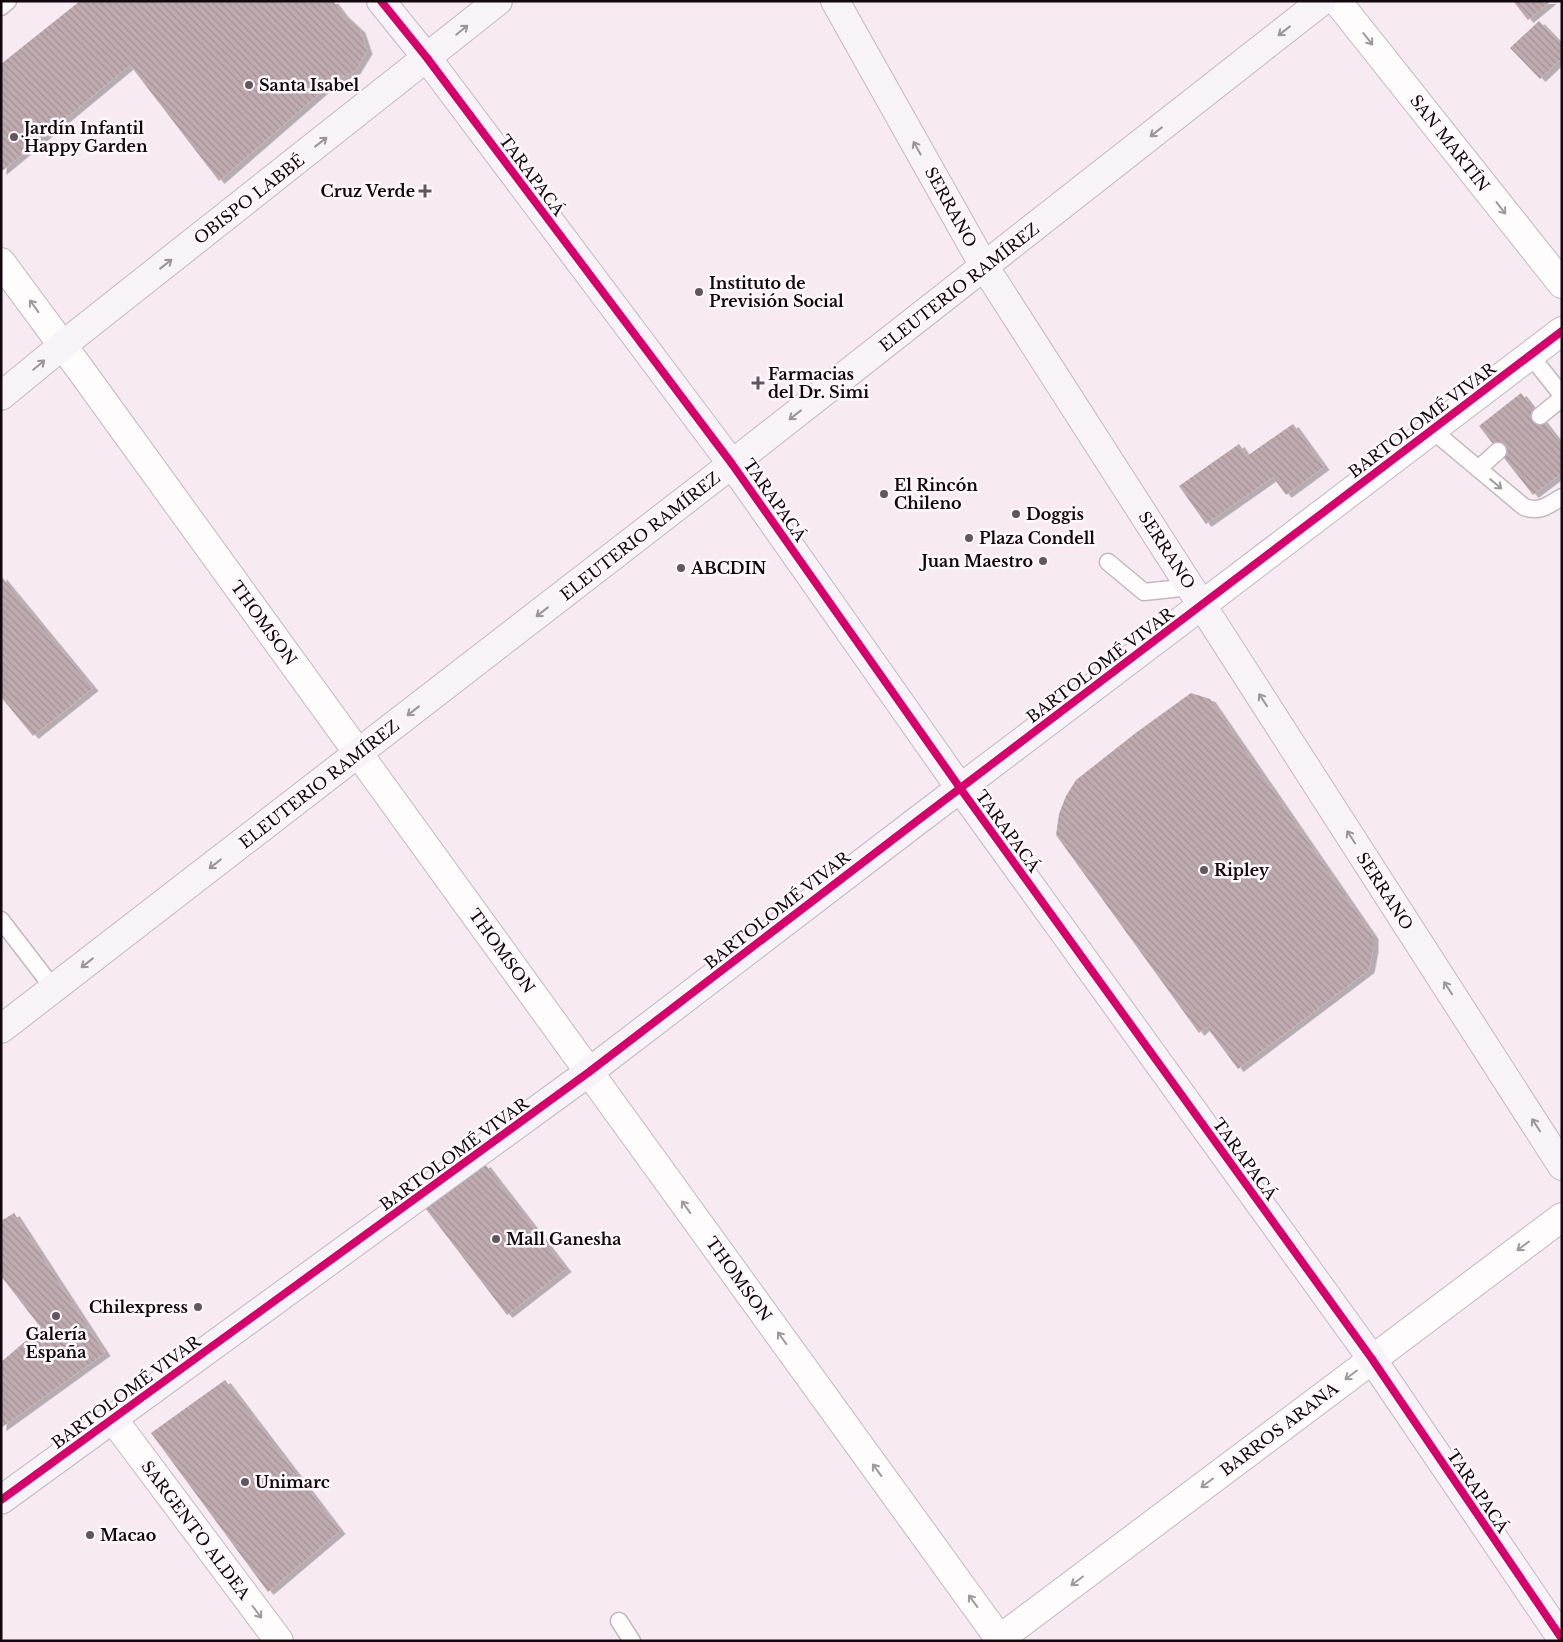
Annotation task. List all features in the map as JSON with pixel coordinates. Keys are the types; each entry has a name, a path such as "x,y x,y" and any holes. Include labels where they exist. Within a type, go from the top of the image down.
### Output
{"street":[{"name":"TARAPACÁ","path":"381,1 427,58 732,464 960,788 1372,1359 1562,1639"},
{"name":"OBISPO LABBÉ","path":"1,396 498,1"},
{"name":"SERRANO","path":"835,1 984,266 1562,1166"},
{"name":"ELEUTERIO RAMÍREZ","path":"1,1029 732,464 1322,1"},
{"name":"SAN MARTÍN","path":"1337,1 1562,284"},
{"name":"THOMSON","path":"1,262 1000,1640"},
{"name":"BARTOLOMÉ VIVAR","path":"1,1500 590,1072 960,788 1196,596 1432,430 1562,331"},
{"name":"BARROS ARANA","path":"1000,1640 1562,1217"},
{"name":"SARGENTO ALDEA","path":"113,1419 279,1641"}],"lane":[{"path":"1,7 8,1"},
{"path":"1530,355 1562,396 1540,416"},
{"path":"1432,430 1524,507 1529,509 1542,508 1562,496"},
{"path":"1478,469 1498,451"},
{"path":"1108,562 1144,592 1196,596"},
{"path":"1,920 54,989"},
{"path":"619,1621 632,1641"}],"building":[{"path":"80,1 333,1 343,14 360,30 367,51 355,71 335,80 219,181 130,65 1,172 1,64"},
{"path":"1513,1 1551,1 1528,20"},
{"path":"1539,21 1562,45 1562,58 1540,79 1510,48"},
{"path":"1521,393 1562,445 1562,473 1533,495 1479,426"},
{"path":"1293,424 1324,467 1286,495 1273,477 1206,524 1179,486 1239,444 1247,456"},
{"path":"1,576 93,688 33,736 1,697"},
{"name":"Ripley","path":"1191,693 1210,699 1373,936 1373,949 1369,970 1238,1069 1206,1026 1199,1033 1056,835 1059,814 1066,796 1076,780"},
{"name":"Mall Ganesha","path":"485,1164 566,1269 507,1315 426,1209"},
{"name":"Galería España","path":"14,1213 105,1353 1,1428 1,1362 41,1328 1,1276 1,1221"},
{"name":"Unimarc","path":"225,1380 340,1531 268,1592 151,1433"}],"cycle path":[{"path":"381,1 427,58 732,464 960,788 1372,1359 1562,1639"},
{"path":"1,1500 589,1072 1562,331"}],"place":[{"name":"Santa Isabel","path":"249,85"},
{"name":"Jardín Infantil Happy Garden","path":"14,137"},
{"name":"Cruz Verde","path":"425,191"},
{"name":"Instituto de Previsión Social","path":"699,292"},
{"name":"Farmacias del Dr. Simi","path":"758,383"},
{"name":"El Rincón Chileno","path":"884,494"},
{"name":"Doggis","path":"1016,514"},
{"name":"Plaza Condell","path":"969,538"},
{"name":"Juan Maestro","path":"1043,561"},
{"name":"ABCDIN","path":"681,568"},
{"name":"Ripley","path":"1204,870"},
{"name":"Mall Ganesha","path":"496,1239"},
{"name":"Chilexpress","path":"198,1307"},
{"name":"Galería España","path":"56,1316"},
{"name":"Unimarc","path":"245,1482"},
{"name":"Macao","path":"90,1535"}]}
